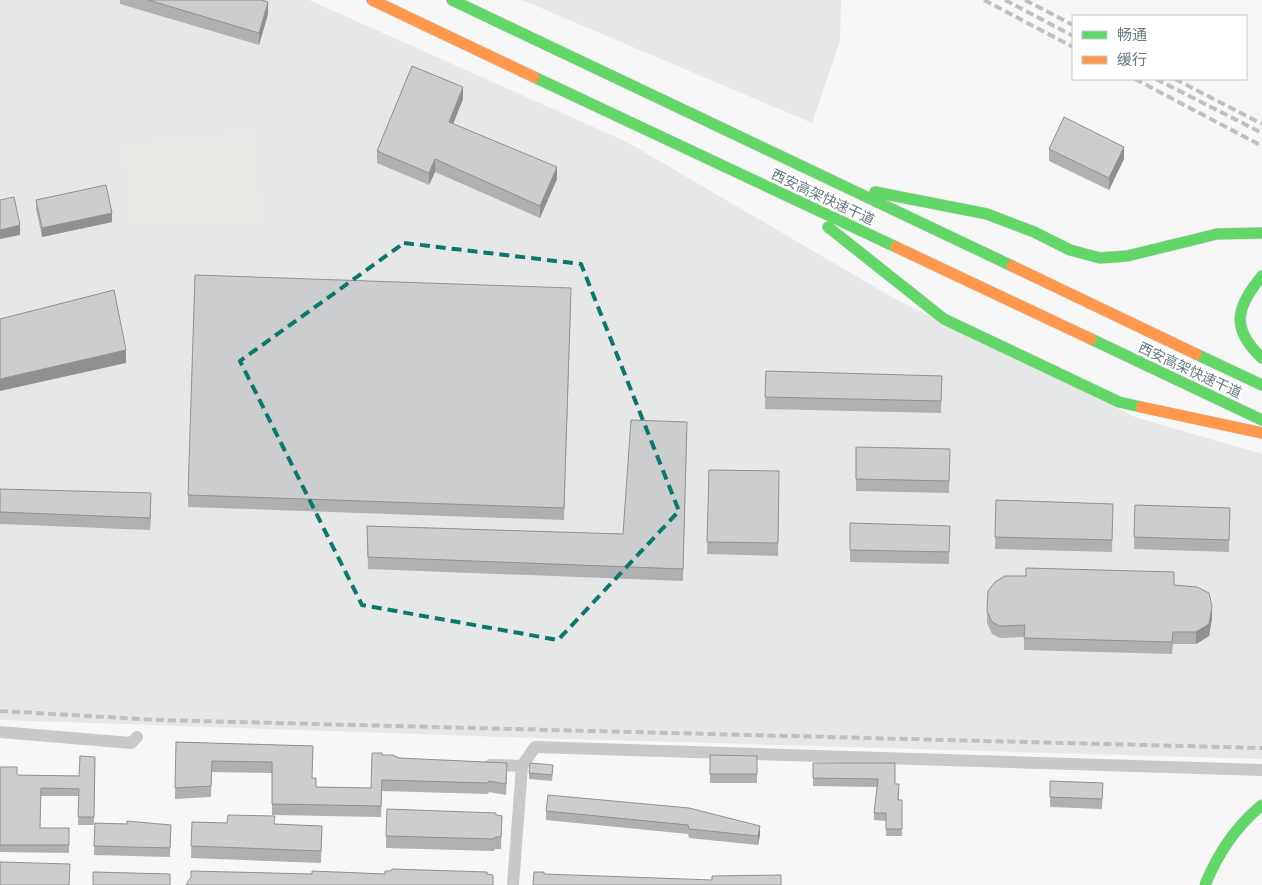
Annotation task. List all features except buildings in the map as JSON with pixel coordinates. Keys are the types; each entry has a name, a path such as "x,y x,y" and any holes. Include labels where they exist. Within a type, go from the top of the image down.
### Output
{"highway":[{"name":"西安高架快速干道","path":"372,0 1262,420"},
{"name":"西安高架快速干道","path":"452,0 1262,385"},
{"path":"847,188 950,205 987,214 1034,232 1070,250 1100,258 1127,256 1217,234 1262,233"},
{"path":"780,193 847,241 944,319 993,344 1119,402 1262,433"},
{"path":"1262,276 1247,295 1239,314 1239,325 1240,333 1246,342 1262,358"},
{"path":"1204,885 1218,854 1231,834 1262,805"}],"street":[{"path":"0,732 131,743 136,737"},
{"path":"513,885 522,766 536,747 1262,770"},
{"path":"475,764 522,766"}],"highlighted area":[{"path":"404,243 581,264 679,511 558,640 362,605 240,361"}],"shaded area":[{"path":"0,0 309,0 627,142 897,300 1135,417 1262,454 1262,759 0,720"},
{"path":"522,0 841,0 840,41 812,123"},
{"path":"249,133 260,218 133,222 126,147"}],"railway":[{"path":"984,0 1072,46"},
{"path":"1005,0 1072,35"},
{"path":"1025,0 1072,24"},
{"path":"1137,80 1262,146"},
{"path":"1158,80 1262,133"},
{"path":"1177,80 1262,124"},
{"path":"0,711 159,720 1262,748"}],"traffic: fast":[{"path":"452,0 1012,266"},
{"path":"534,77 896,247"},
{"path":"875,192 987,214 1034,232 1070,250 1100,258 1127,256 1217,234 1262,233"},
{"path":"828,227 944,319 1119,402 1141,407"},
{"path":"1262,276 1247,298 1240,317 1245,337 1262,358"},
{"path":"1091,339 1262,420"},
{"path":"1196,354 1262,385"},
{"path":"1205,885 1228,841 1252,813 1262,805"}],"traffic: slow":[{"path":"372,0 534,77"},
{"path":"896,247 1091,339"},
{"path":"1012,266 1196,354"},
{"path":"1141,407 1262,433"}]}
